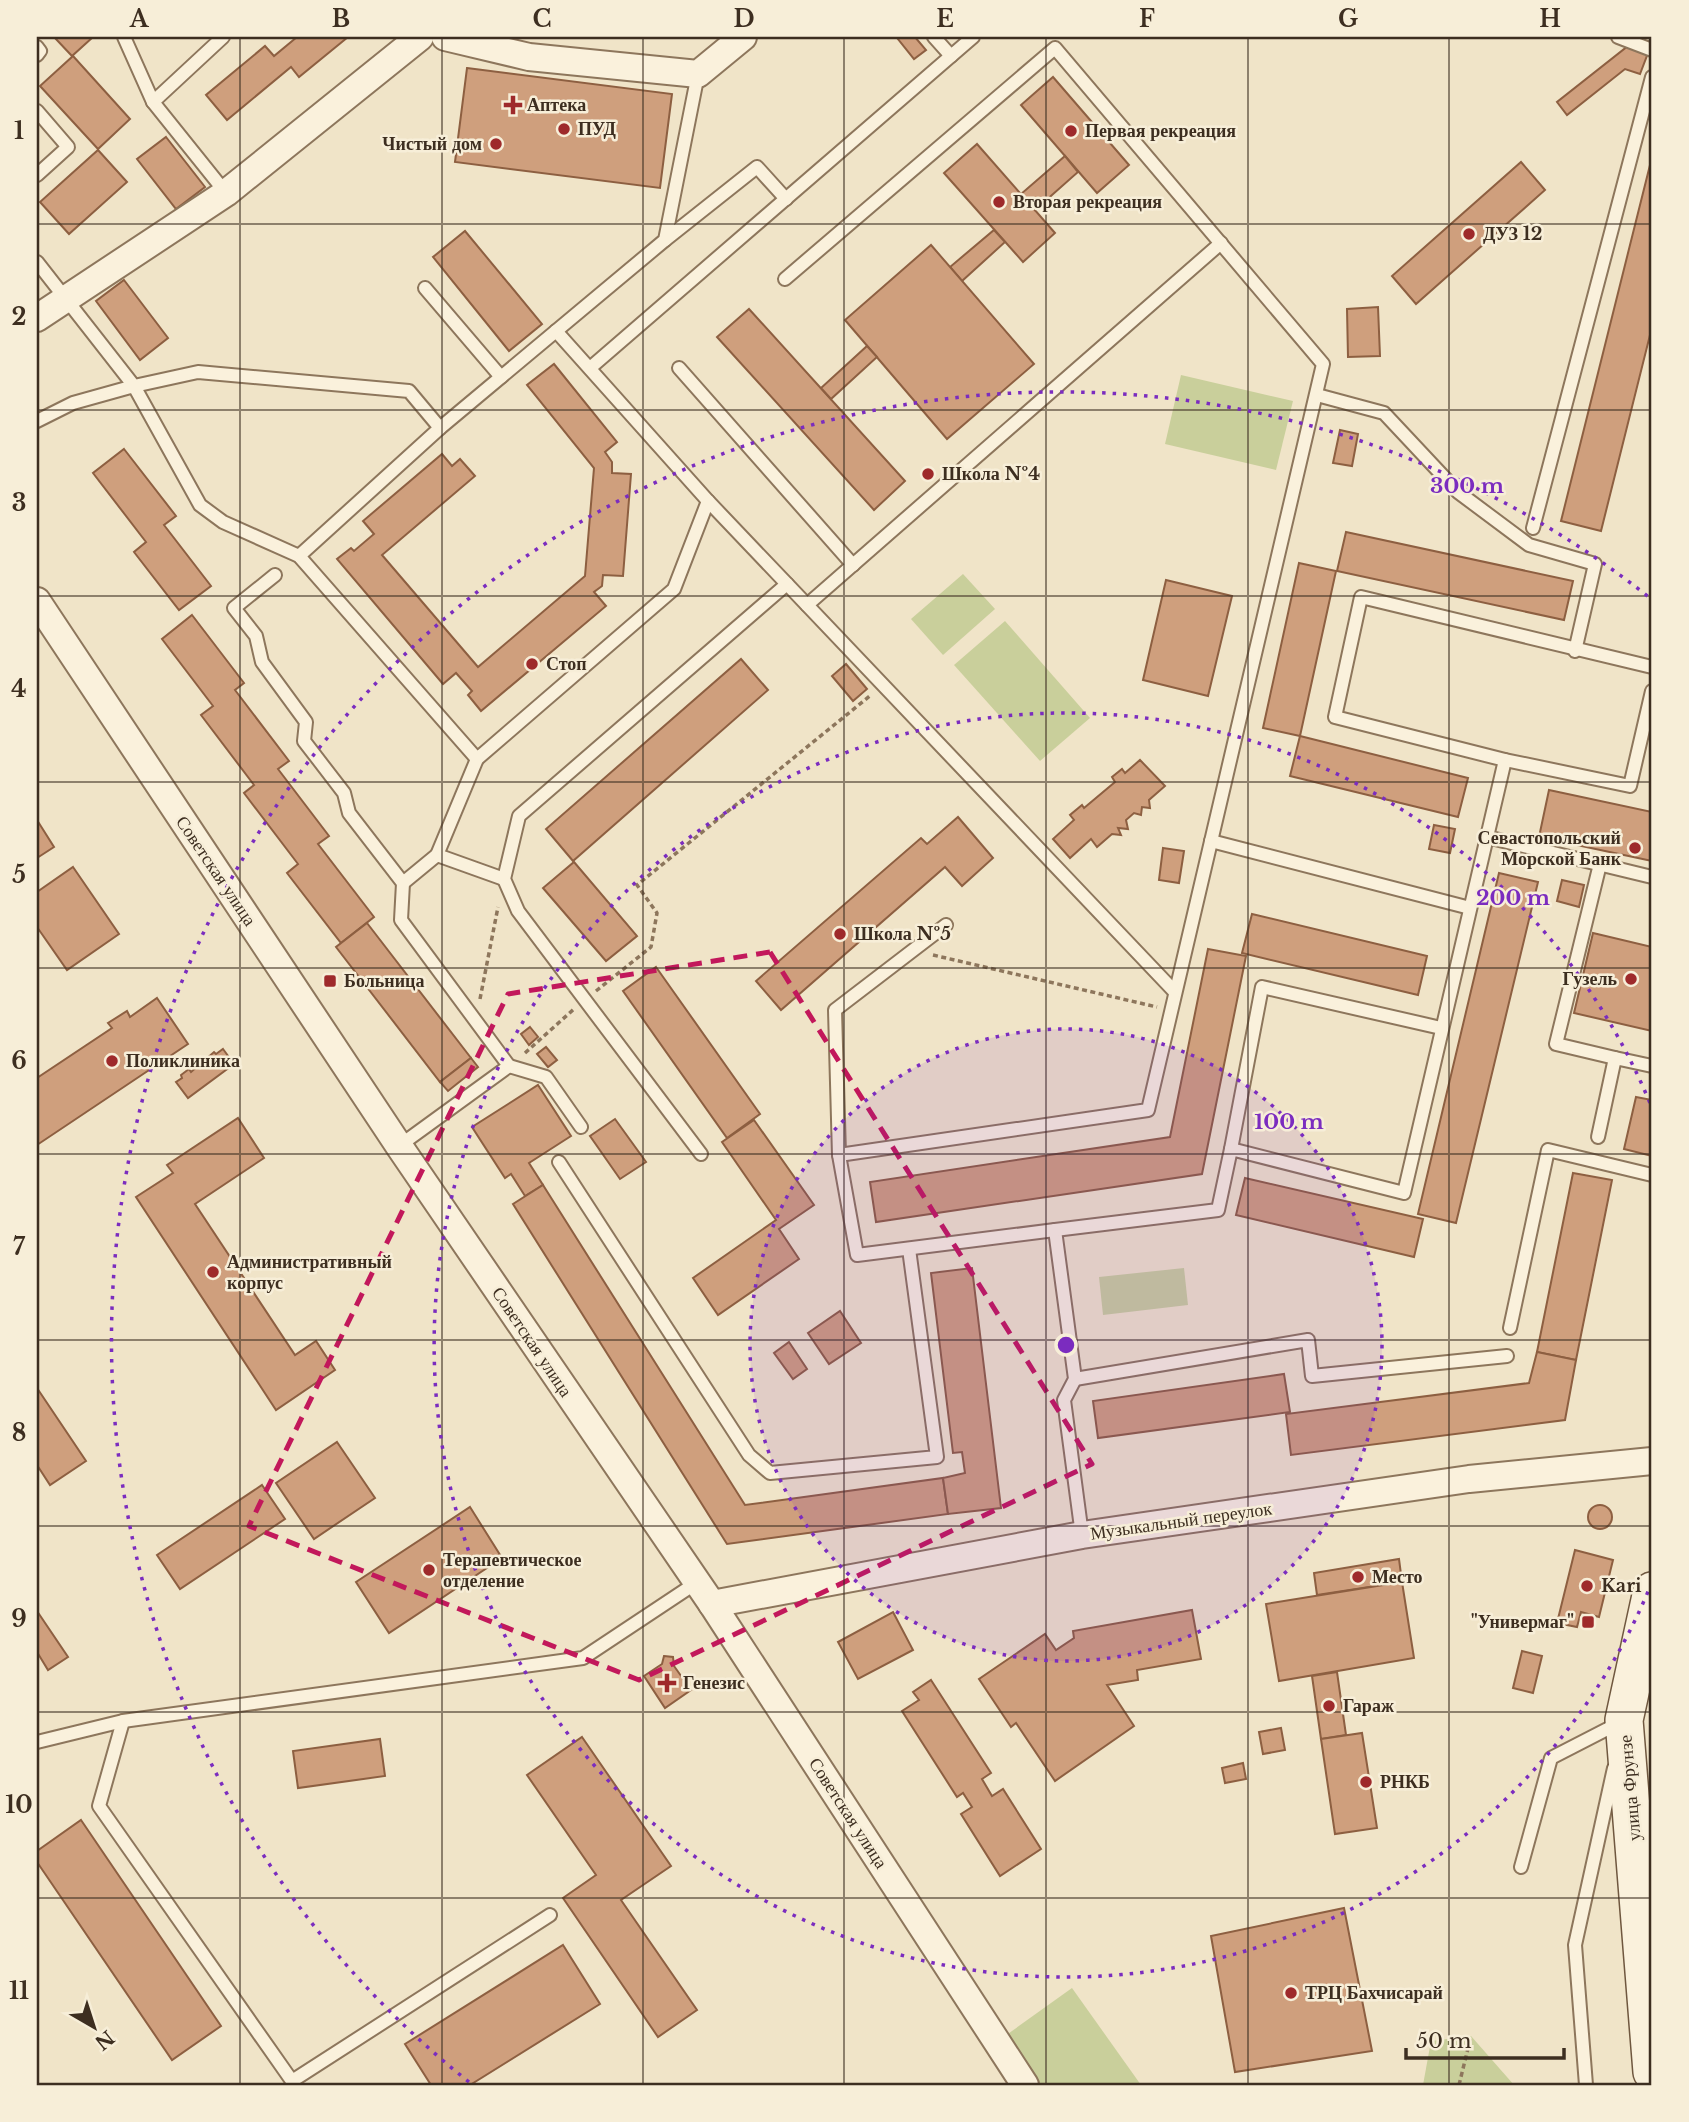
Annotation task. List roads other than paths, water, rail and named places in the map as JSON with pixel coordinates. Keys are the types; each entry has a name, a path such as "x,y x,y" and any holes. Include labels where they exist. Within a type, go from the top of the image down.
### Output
{"main road":[{"name":"улица Фрунзе","path":"1651,2053 1624,1720 1652,1591"}],"street":[{"path":"37,318 226,193 420,37"},
{"path":"444,37 529,57 698,74 743,37"},
{"name":"Советская улица","path":"37,601 399,1146 712,1604 1025,2085"},
{"name":"Музыкальный переулок","path":"712,1604 1082,1535 1469,1479 1652,1461"},
{"path":"712,1604 713,1637 1006,2085"}],"lane":[{"path":"124,37 153,102 226,193"},
{"path":"153,102 223,37"},
{"path":"934,37 951,56"},
{"path":"590,368 973,37"},
{"path":"1618,37 1652,50"},
{"path":"37,47 40,51 37,55"},
{"path":"785,279 1055,48 1323,363 1148,1110 839,1156"},
{"path":"665,240 698,74"},
{"path":"1533,528 1652,77"},
{"path":"37,111 68,147 37,175"},
{"path":"299,556 440,428 665,240 757,167 786,198"},
{"path":"807,605 1221,243"},
{"path":"37,262 134,386 200,505 223,522 299,556 477,759"},
{"path":"425,288 501,377"},
{"path":"556,331 708,500 1175,992"},
{"path":"679,368 853,565"},
{"path":"37,421 73,403 198,372 409,391 440,428"},
{"path":"1317,395 1384,413 1458,492 1530,545 1595,564 1575,651"},
{"path":"403,883 438,855 477,759 674,589 708,500"},
{"path":"275,575 234,608 256,636 262,662 306,722 304,741 344,793 349,813 403,883 401,920 509,1066 546,1077 581,1128"},
{"path":"701,1154 518,911 504,879 519,816 787,584"},
{"path":"1652,667 1575,651 1362,597 1335,717 1505,760 1630,786 1652,691"},
{"path":"1231,1149 1404,1193 1505,760"},
{"path":"1487,837 1652,877"},
{"path":"1212,841 1470,908"},
{"path":"438,855 504,879"},
{"path":"1600,864 1556,1044 1652,1066"},
{"path":"946,925 835,1010 839,1156 858,1255 1218,1210 1262,987 1441,1028"},
{"path":"1598,1137 1615,1058"},
{"path":"399,1146 509,1066"},
{"path":"1510,1328 1548,1150 1652,1175"},
{"path":"559,1162 749,1455 771,1473 937,1457 909,1249"},
{"path":"1055,1230 1075,1379 1064,1399 1082,1535"},
{"path":"1075,1379 1307,1340 1312,1376 1507,1356"},
{"path":"37,1742 123,1721 583,1658 696,1583"},
{"path":"1521,1867 1551,1758 1624,1720"},
{"path":"1586,2085 1575,1945 1624,1720"},
{"path":"123,1721 99,1806 292,2081 550,1915"}],"place":[{"name":"Аптека","path":"513,105"},
{"name":"ПУД","path":"564,129"},
{"name":"Первая рекреация","path":"1071,131"},
{"name":"Чистый дом","path":"496,144"},
{"name":"Вторая рекреация","path":"999,202"},
{"name":"ДУЗ 12","path":"1469,234"},
{"name":"Школа №4","path":"928,474"},
{"name":"Стоп","path":"532,664"},
{"name":"Севастопольский Морской Банк","path":"1635,848"},
{"name":"Школа №5","path":"840,934"},
{"name":"Гузель","path":"1631,979"},
{"name":"Больница","path":"330,981"},
{"name":"Поликлиника","path":"112,1061"},
{"name":"Административный корпус","path":"213,1272"},
{"name":"Терапевтическое отделение","path":"429,1570"},
{"name":"Место","path":"1358,1577"},
{"name":"Kari","path":"1587,1586"},
{"name":"\"Универмаг\"","path":"1588,1622"},
{"name":"Генезис","path":"667,1683"},
{"name":"Гараж","path":"1329,1706"},
{"name":"РНКБ","path":"1366,1782"},
{"name":"ТРЦ Бахчисарай","path":"1291,1993"}]}
